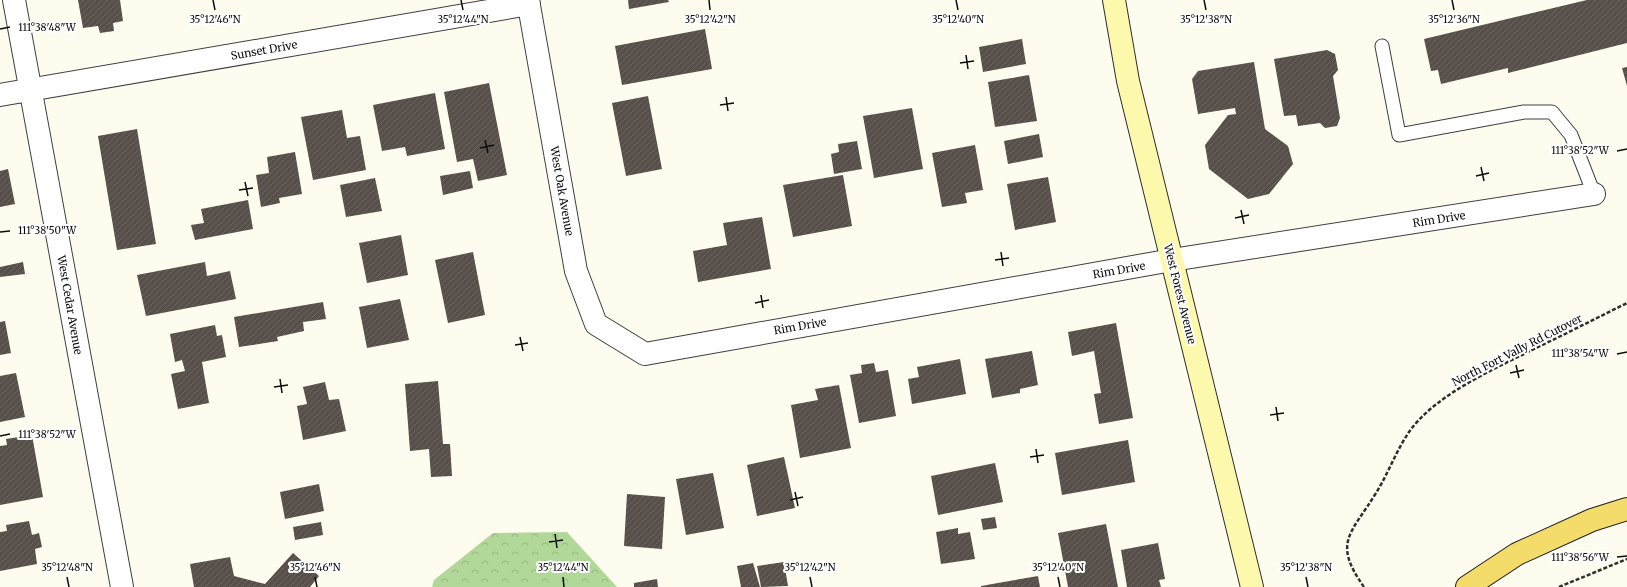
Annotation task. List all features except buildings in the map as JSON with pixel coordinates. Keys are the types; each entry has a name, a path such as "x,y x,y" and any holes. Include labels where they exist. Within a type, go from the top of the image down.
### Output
{"main road":[{"name":"West Forest Avenue","path":"1114,0 1128,81 1252,587"},
{"path":"1467,587 1517,554 1592,520 1627,509"}],"street":[{"name":"West Cedar Avenue","path":"14,0 122,587"},
{"name":"Sunset Drive","path":"0,95 529,2"},
{"name":"West Oak Avenue","path":"529,2 576,271 596,324 645,354"},
{"name":"Rim Drive","path":"645,354 1172,260 1594,194"}],"lane":[{"path":"1382,46 1399,135 1524,112 1552,112 1571,135 1594,194"}],"path":[{"name":"North Fort Vally Rd Cutover","path":"1364,587 1355,574 1348,559 1347,547 1349,535 1376,492 1409,432 1427,412 1452,393 1505,364 1627,303"},
{"path":"1559,587 1627,559"}],"green space":[{"path":"567,532 617,587 432,587 434,580 493,533"}]}
